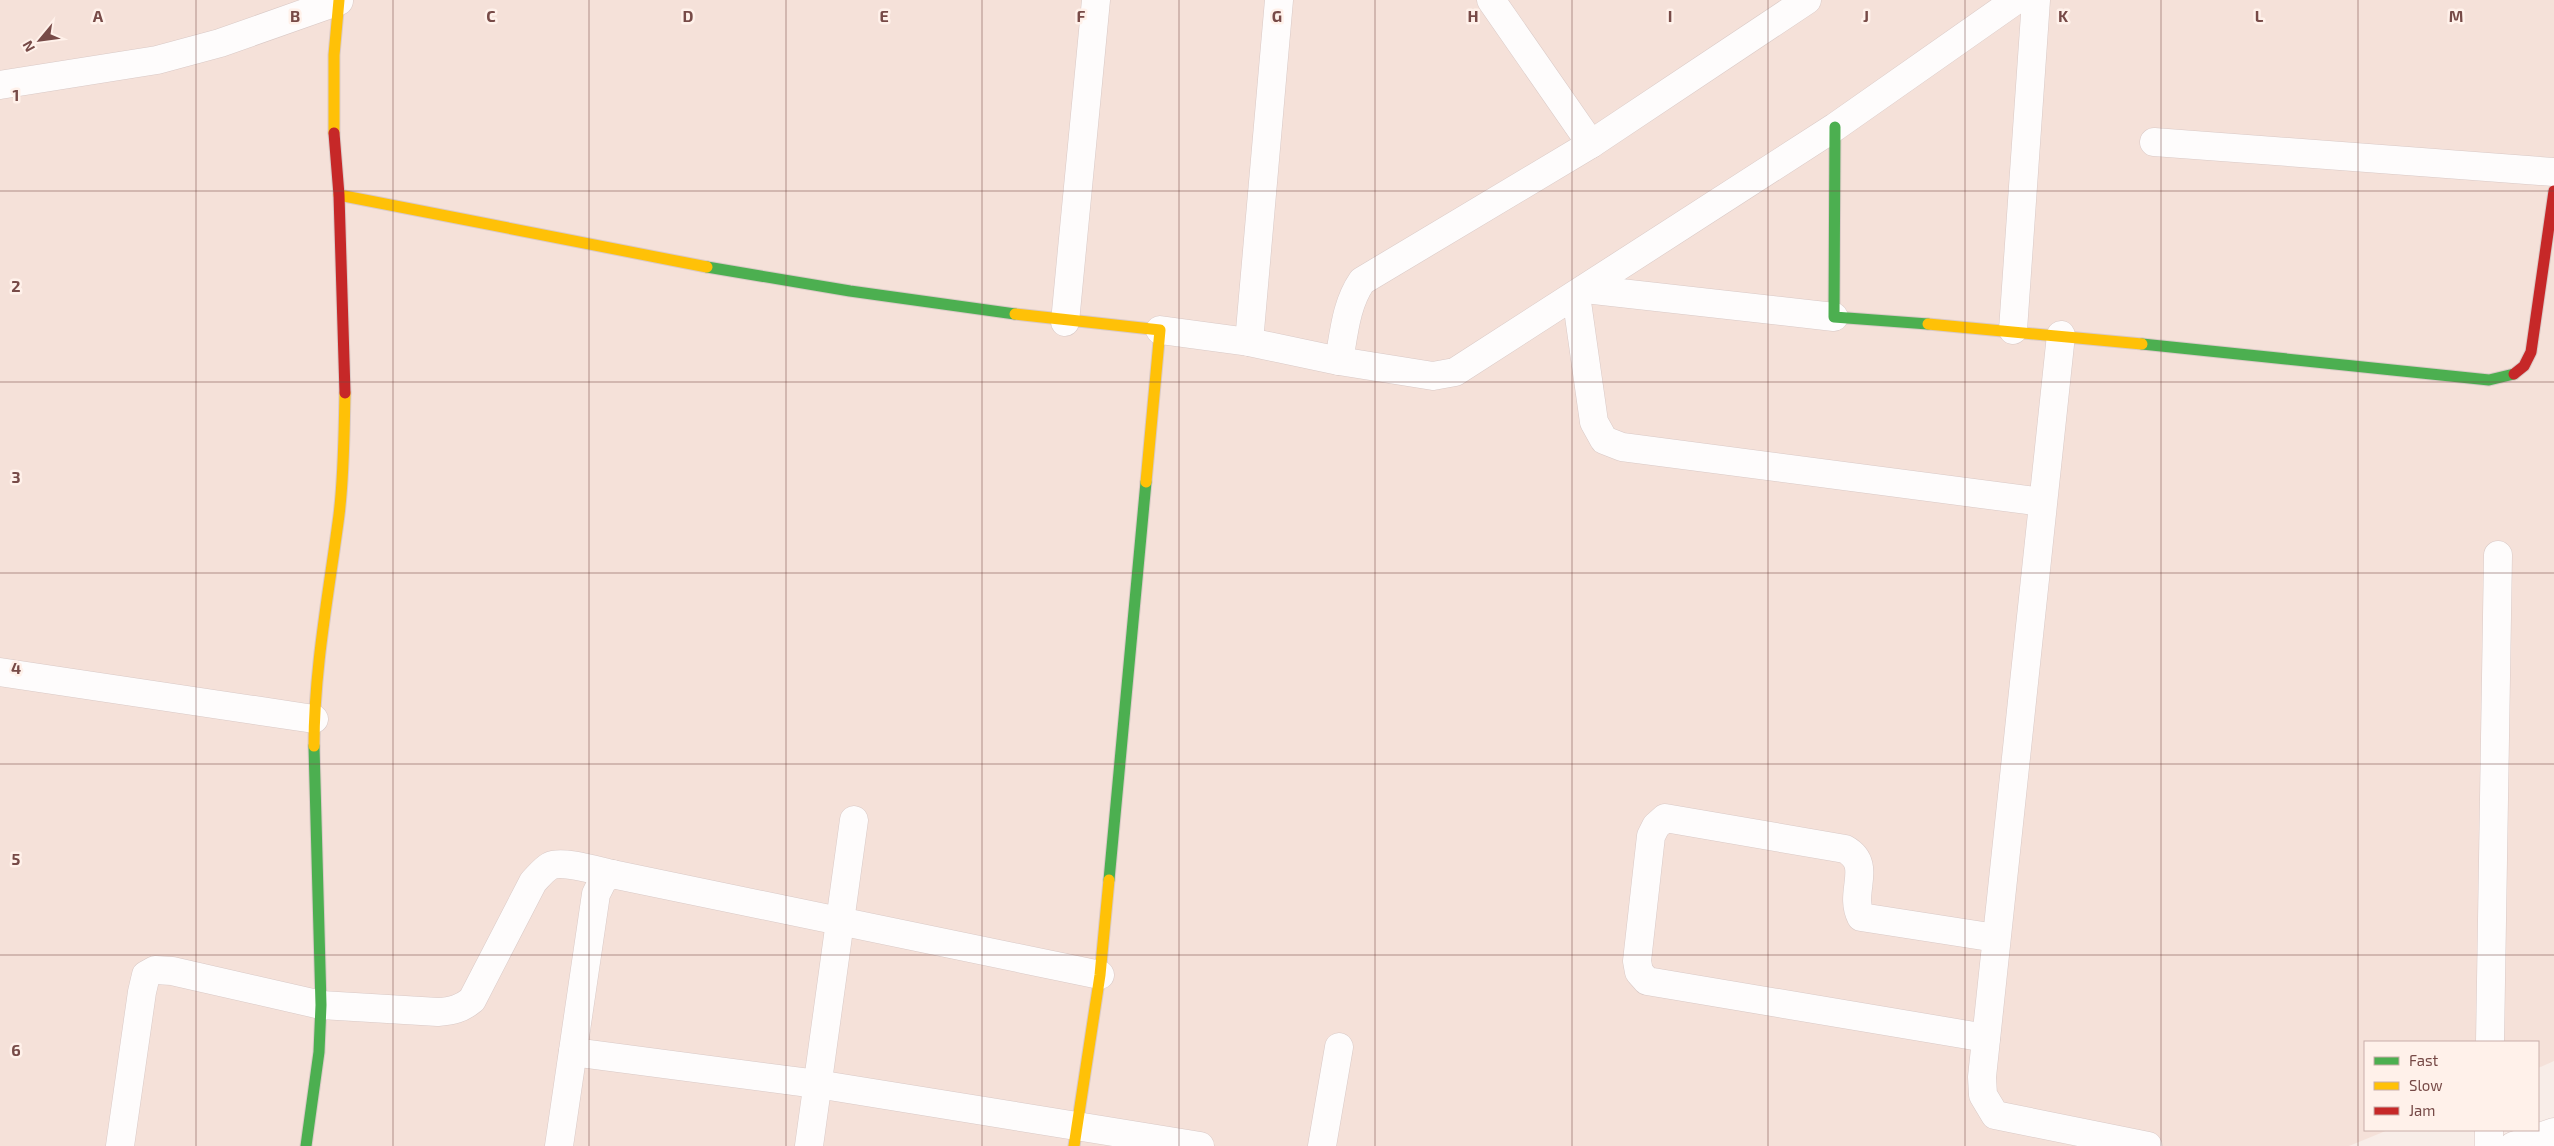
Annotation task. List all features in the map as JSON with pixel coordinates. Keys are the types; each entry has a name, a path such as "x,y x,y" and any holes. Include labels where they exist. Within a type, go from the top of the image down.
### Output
{"street":[{"path":"1065,322 1096,0"},
{"path":"1249,342 1279,0"},
{"path":"1491,0 1591,144"},
{"path":"1339,361 1348,311 1354,293 1362,281 1591,144 1807,0"},
{"path":"339,195 568,242 786,282 1065,322 1160,330 1249,342 1339,361 1433,376 1455,372 1581,292 1835,127 2016,0"},
{"path":"2013,330 2036,0"},
{"path":"0,85 157,60 229,40 339,1 334,55 333,127 339,195 345,386 339,512 314,720 314,790 321,1005 319,1052 306,1146"},
{"path":"1834,317 1835,127"},
{"path":"2154,142 2554,172"},
{"path":"1581,292 1834,317 2013,330 2489,380 2509,377 2524,368 2531,352 2554,191"},
{"path":"1581,292 1594,422 1604,440 1622,447 2042,502"},
{"path":"1075,1136 1100,975 1160,330"},
{"path":"2060,335 1996,938 1982,1077 1983,1095 1996,1115 2148,1146"},
{"path":"2490,1041 2498,555"},
{"path":"0,672 314,720"},
{"path":"1986,1038 1647,982 1639,972 1637,962 1651,836 1656,826 1665,818 1845,849 1854,854 1859,863 1855,902 1861,917 1996,938"},
{"path":"809,1146 854,820"},
{"path":"120,1146 146,975 155,970 172,971 321,1005 438,1012 464,1007 472,1000 533,882 552,865 575,866 1100,975"},
{"path":"559,1146 596,894 603,880 612,874"},
{"path":"1322,1146 1339,1047"},
{"path":"573,1052 817,1084 1075,1136 1200,1146"},
{"path":"2489,1131 2489,1146"},
{"path":"2513,1146 2554,1132"}],"shaded area":[{"path":"0,0 2554,0 2554,1061 2539,1068 2539,1041 2364,1041 2364,1131 2386,1131 2349,1146 0,1146"}],"traffic: fast":[{"path":"1835,127 1834,317 1928,324"},
{"path":"707,267 850,291 1015,314"},
{"path":"2142,344 2489,380 2514,374"},
{"path":"1109,880 1146,482"},
{"path":"306,1146 319,1052 321,1005 314,746"}],"traffic: slow":[{"path":"334,133 334,55 339,0"},
{"path":"339,195 707,267"},
{"path":"1015,314 1160,330 1146,482"},
{"path":"1928,324 2142,344"},
{"path":"314,746 319,659 341,500 345,393"},
{"path":"1074,1146 1100,975 1109,880"}],"traffic: jam":[{"path":"334,133 339,195 345,393"},
{"path":"2514,374 2524,366 2531,352 2554,191"}]}
